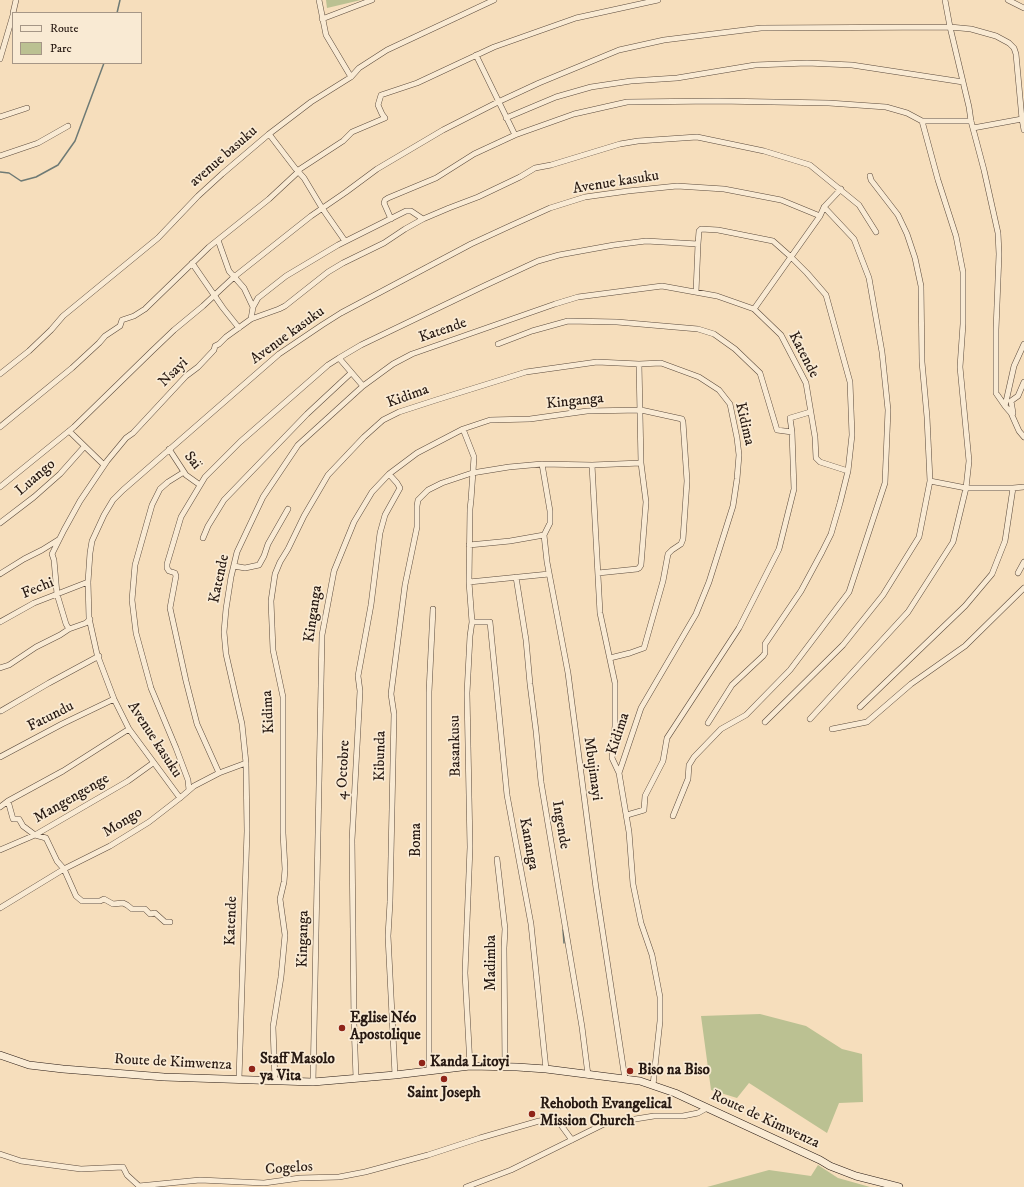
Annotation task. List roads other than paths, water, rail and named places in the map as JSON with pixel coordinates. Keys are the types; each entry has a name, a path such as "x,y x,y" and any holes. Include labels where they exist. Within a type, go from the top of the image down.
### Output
{"street":[{"path":"13,12 16,0"},
{"path":"319,0 322,19 328,40 351,77"},
{"path":"322,19 372,0"},
{"name":"avenue basuku","path":"0,374 51,330 62,316 158,238 198,196 269,134 311,102 351,77 360,68 386,50 494,0"},
{"path":"0,427 72,368 105,336 120,326 122,320 134,316 145,308 192,263 269,199 305,165 343,141 352,132 385,118 378,105 381,95 417,83 494,47 576,18 658,0"},
{"path":"945,0 971,121 998,233 1000,254 996,330 996,393 1011,413 1019,431 1024,437"},
{"path":"1008,0 1024,8"},
{"path":"0,59 12,17"},
{"path":"0,487 69,431 152,351 234,276 322,208 377,169 443,130 498,102 539,83 619,50 664,40 761,28 950,27 971,29 996,36 1012,45 1016,54 1024,130"},
{"path":"476,55 498,102 516,135"},
{"path":"506,118 556,97 591,87 631,81 677,78 754,65 807,63 852,65 963,82"},
{"path":"391,219 384,203 385,200 436,178 474,154 516,135 574,114 627,102 718,101 860,105 886,107 907,113 922,120 971,121"},
{"path":"0,117 27,108"},
{"path":"973,128 1022,119"},
{"path":"810,719 909,611 953,542 966,488 969,461 960,367 964,324 963,272 956,236 938,180 922,120"},
{"path":"0,156 38,143 68,126"},
{"path":"269,134 306,182 345,241"},
{"name":"Nsayi","path":"69,629 66,624 57,594 54,560 52,554 74,512 104,465 126,438 133,433 186,376 198,367 214,350 214,346 251,319 279,309 338,266 423,220 478,197 520,177 535,168 551,165 620,144 638,141 697,137 764,151 810,165 859,205 876,232"},
{"path":"765,722 843,645 883,595 919,538 930,481 928,423 922,362 921,286 915,258 907,234 898,215 870,176"},
{"name":"Avenue kasuku","path":"180,798 153,763 130,729 114,698 93,638 90,620 88,582 92,541 104,515 113,500 122,490 279,354 322,324 471,244 550,208 585,197 677,186 724,189 781,200 820,216"},
{"path":"754,310 820,216 824,207 841,189"},
{"path":"673,816 689,776 689,765 694,757 721,729 746,715 790,670 849,592 884,483 888,410 882,352 869,278 854,239 824,207"},
{"path":"251,319 253,307 258,298 286,276 345,241 409,211 423,220"},
{"path":"696,292 699,231 701,229 718,230 773,241 791,257 808,273 826,295 849,378 852,435 848,470 831,534 801,591 765,644 764,656 732,685 708,723"},
{"path":"218,240 223,250 226,264 244,288 253,307"},
{"path":"219,773 197,724 170,608 176,576 175,573 169,571 167,568 181,517 205,477 240,442 339,358 361,345 484,286 538,261 559,255 614,245 646,242 698,244"},
{"path":"192,263 223,308 239,328"},
{"name":"Katende","path":"239,1079 246,831 246,764 242,724 226,654 224,632 226,609 237,552 261,500 298,445 363,386 393,364 426,348 572,299 659,286 717,296 754,310 784,338 806,382 816,440 816,458 820,462 848,470"},
{"path":"498,344 532,331 568,321 617,322 698,330 714,334 735,349 760,373 777,430 792,432"},
{"path":"1005,406 1014,366 1024,344"},
{"path":"339,358 363,386"},
{"name":"Kidima","path":"275,1081 273,1027 281,976 285,935 280,899 285,869 283,833 283,697 274,650 271,600 275,574 304,516 328,475 364,437 383,420 399,412 422,404 526,372 597,362 639,364 661,363 699,378 719,390 730,404 732,407 739,455 738,479 734,504 709,582 695,616 641,708 619,773"},
{"path":"598,573 637,569 641,565 646,502 641,463 639,364"},
{"path":"203,538 208,526 224,500 307,414 351,373"},
{"path":"1011,413 1013,413 1011,401 1018,396 1024,382"},
{"name":"Kinganga","path":"313,1082 322,634 334,571 354,522 367,499 389,474 417,453 463,429 490,420 530,419 586,411 641,410 682,418 687,481 683,539 681,544 668,554 663,581 644,648 610,658"},
{"path":"627,815 644,810 645,796 663,761 667,738 739,628 779,548 794,489 791,417 810,412"},
{"name":"Basankusu","path":"463,429 474,457 469,545 469,582 472,622 467,693 470,847 465,972 470,1066"},
{"path":"69,431 104,465"},
{"name":"Luango","path":"0,523 34,497 60,474 84,447"},
{"name":"Saï","path":"169,449 189,478 200,485"},
{"name":"Kibunda","path":"395,1075 388,936 394,721 391,694 404,592 417,527 416,506 418,500 428,490 435,486 472,473 542,464 592,465 641,463"},
{"name":"Mbujimayi","path":"542,464 550,511 550,523 544,535 549,574 568,673 596,888 625,1080"},
{"path":"592,465 600,613 615,683 616,695 612,758 619,773 627,815 633,884 641,923 652,955 660,997 660,1021 653,1085"},
{"path":"184,472 160,489 152,505 134,565 132,600 136,633 151,688 176,748 188,780 190,790"},
{"name":"4 Octobre","path":"356,1078 352,840 360,690 358,676 371,605 380,533 385,515 400,488 389,474"},
{"path":"930,481 966,488 1024,487"},
{"path":"860,707 965,606 992,574 1005,541 1013,488"},
{"path":"234,566 245,568 259,565 268,544 288,509"},
{"path":"469,545 510,541 544,535"},
{"path":"0,574 24,558 59,540"},
{"path":"1018,573 1024,562"},
{"path":"469,582 549,574"},
{"name":"Ingende","path":"516,577 526,640 541,782 582,1027 588,1075"},
{"name":"Fechi","path":"0,622 25,607 88,582"},
{"path":"832,729 867,722 911,684 965,646 1024,588"},
{"name":"Boma","path":"429,1070 429,692 434,609"},
{"path":"0,668 9,665 28,651 69,629 90,620"},
{"name":"Kananga","path":"472,622 490,622 506,795 534,940 546,1069"},
{"path":"1,712 49,683 99,656"},
{"name":"Fatundu","path":"0,757 114,698"},
{"path":"0,807 8,801 63,771 130,729"},
{"name":"Mangengenge","path":"0,850 35,835 128,780 153,763"},
{"path":"190,790 194,786 219,773 246,764"},
{"name":"Mongo","path":"0,908 64,869 110,846 149,822 190,790"},
{"path":"8,801 13,819 19,819 23,826 35,835 46,838 57,861 64,869 76,896 82,901 100,901 104,899 113,904 123,904 132,909 144,909 150,914 155,914 165,922 170,922"},
{"name":"Madimba","path":"497,859 505,929 505,1066"},
{"name":"Route de Kimwenza","path":"0,1055 29,1065 164,1077 313,1082 395,1075 470,1066 505,1066 546,1069 640,1081 675,1093 830,1166 864,1178 898,1187"},
{"path":"466,1187 511,1170 604,1124 654,1116 683,1116 698,1113 707,1108"},
{"name":"Cogelos","path":"0,1154 21,1161 81,1169 123,1167 127,1175 139,1186 200,1180 264,1183 300,1178 339,1177 365,1172 428,1156 480,1138 552,1118 558,1121 572,1140"}],"waterway":[{"path":"117,12 120,0"},
{"path":"0,172 9,173 21,181 36,177 58,165 75,141 104,64"},
{"path":"563,930 564,943"}],"place":[{"name":"Eglise Néo Apostolique","path":"342,1028"},
{"name":"Kanda Litoyi","path":"422,1063"},
{"name":"Staff Masolo ya Vita","path":"252,1069"},
{"name":"Biso na Biso","path":"630,1071"},
{"name":"Saint Joseph","path":"444,1079"},
{"name":"Rehoboth Evangelical Mission Church","path":"532,1114"}]}
